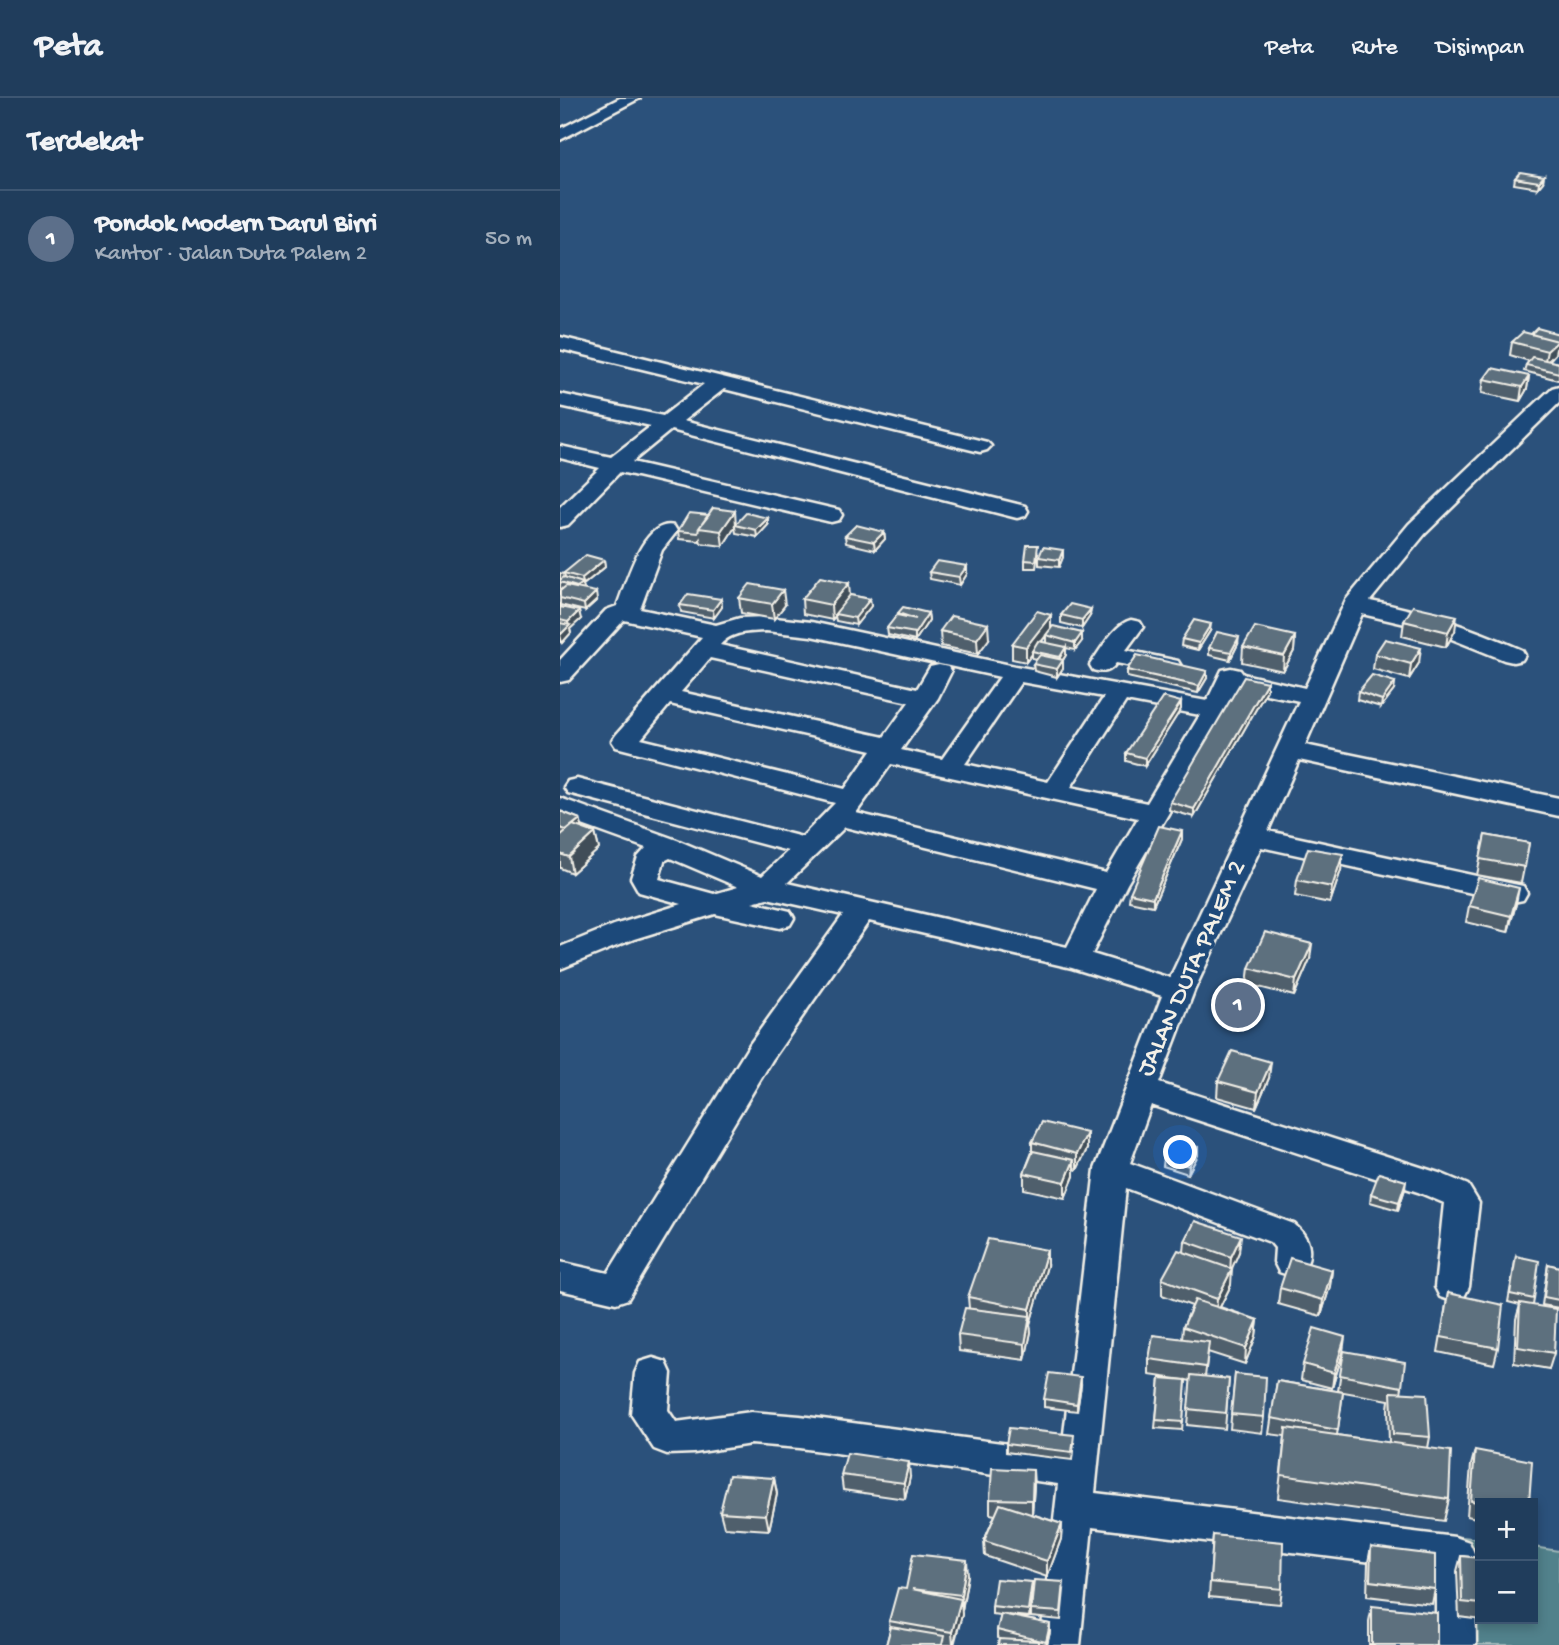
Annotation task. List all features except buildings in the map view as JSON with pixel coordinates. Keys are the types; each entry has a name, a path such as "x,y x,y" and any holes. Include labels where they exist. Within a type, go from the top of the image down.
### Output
{"street":[{"path":"560,135 632,98"},
{"path":"560,343 980,446"},
{"path":"560,520 568,501 719,383"},
{"name":"JALAN DUTA PALEM 2","path":"1060,1645 1077,1508 1078,1470 1111,1169 1179,991 1252,836 1354,605 1417,529 1559,392"},
{"path":"560,400 668,423 1017,511"},
{"path":"560,452 831,515"},
{"path":"626,613 651,549 666,531"},
{"path":"1354,605 1410,615 1457,630 1513,655"},
{"path":"560,675 614,615 626,613 710,641 925,698"},
{"path":"1113,884 845,808 625,741 710,641 740,625 787,626 1085,687 1216,710"},
{"path":"1085,687 1131,627"},
{"path":"1110,654 1230,677 1314,697"},
{"path":"560,959 624,932 710,903 766,888 845,808 925,698 939,672"},
{"path":"950,767 1015,673"},
{"path":"1075,959 1113,884 1216,710 1230,677"},
{"path":"1056,790 1119,693"},
{"path":"663,695 950,767 1154,813"},
{"path":"1290,750 1559,807"},
{"path":"568,797 806,847"},
{"path":"568,797 667,846 766,888 1075,959 1179,991"},
{"path":"1252,836 1514,894"},
{"path":"667,846 649,861 646,882 710,903 780,918"},
{"path":"560,1276 616,1289 761,1052 862,910"},
{"path":"1140,1089 1450,1191 1460,1198 1462,1203 1452,1287"},
{"path":"1111,1169 1282,1233 1293,1243 1291,1262"},
{"path":"653,1373 649,1414 667,1438 694,1437 751,1428 1078,1470"},
{"path":"1077,1508 1455,1555 1456,1645"}],"green space":[{"path":"1452,1536 1475,1538 1475,1624 1538,1624 1538,1548 1559,1551 1559,1645 1449,1645"}],"place":[{"name":"Pondok Modern Darul Birri","path":"1238,1005"}]}
